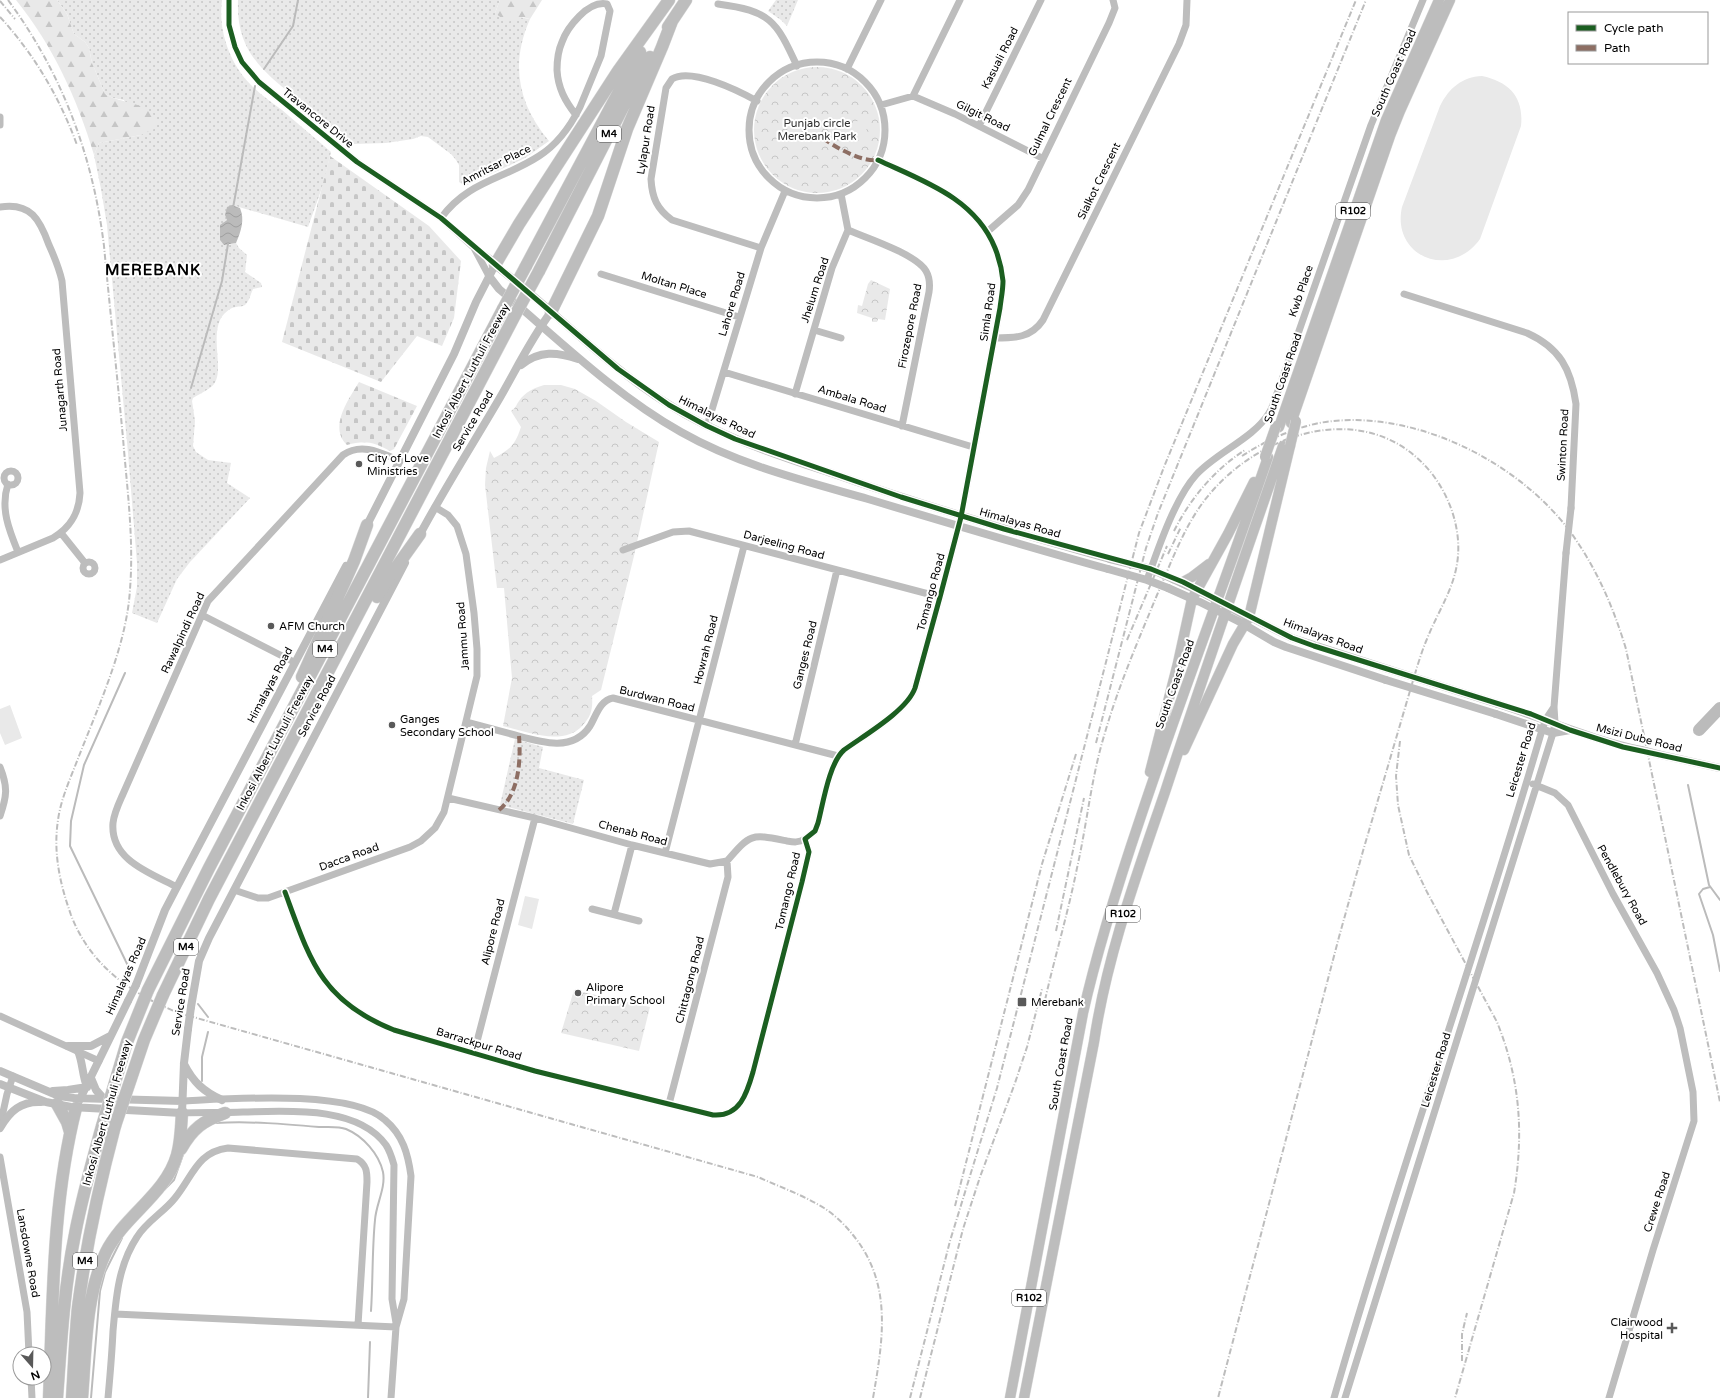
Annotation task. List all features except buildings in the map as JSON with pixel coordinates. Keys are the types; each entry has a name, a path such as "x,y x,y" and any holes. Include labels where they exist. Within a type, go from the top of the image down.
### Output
{"highway":[{"path":"495,265 519,224 618,71 670,0"},
{"name":"Inkosi Albert Luthuli Freeway","path":"57,1398 61,1342 75,1235 102,1126 125,1048 148,990 209,868 503,309 626,76 670,0"},
{"name":"Inkosi Albert Luthuli Freeway","path":"72,1398 78,1309 96,1202 115,1126 144,1040 163,995 209,899 539,271 644,67 686,0"},
{"path":"551,312 598,216 627,129 672,21"},
{"path":"269,755 368,525"},
{"path":"343,645 420,534"},
{"path":"51,1103 67,1122 70,1133"},
{"path":"49,1398 58,1217 70,1133 79,1103"},
{"path":"177,1156 182,1107"},
{"path":"82,1398 88,1325 97,1275 107,1252 119,1232 166,1179 177,1156 194,1129 208,1119 225,1113"}],"main road":[{"name":"South Coast Road","path":"1010,1398 1096,956 1147,797 1267,457 1285,423 1386,120 1439,0"},
{"name":"South Coast Road","path":"1285,423 1301,405 1302,388 1390,136 1409,89 1450,0"},
{"path":"1166,789 1234,644 1243,619 1286,446 1285,423"},
{"name":"R102","path":"1024,1398 1094,1042 1098,1014 1119,928 1286,446"},
{"path":"1147,797 1148,779 1178,663 1196,601 1214,559 1267,457"},
{"path":"1178,581 1192,577 1214,559"},
{"path":"1124,868 1138,871"},
{"path":"1079,1039 1094,1042"},
{"path":"1048,1199 1063,1202"},
{"path":"1032,1284 1046,1286"},
{"path":"1026,1316 1040,1318"},
{"path":"1016,1369 1030,1372"}],"street":[{"name":"Travancore Drive","path":"229,0 229,25 234,48 242,62 254,76 357,162 442,218"},
{"path":"847,69 881,0"},
{"path":"881,106 913,96 960,0"},
{"name":"Kasuali Road","path":"979,126 1042,0"},
{"name":"Gulmal Crescent","path":"987,232 1018,205 1028,190 1042,158 1109,23 1115,8 1113,0"},
{"name":"Sialkot Crescent","path":"995,338 1014,338 1027,335 1038,328 1043,320 1179,44 1186,25 1187,0"},
{"name":"Kwb Place","path":"1147,580 1177,503 1196,474 1259,425 1269,413 1373,118 1423,0"},
{"name":"Amritsar Place","path":"442,218 455,201 466,192 534,159 550,148 566,132 576,114 599,63 610,11 607,4 603,2 591,5 581,12 567,30 560,48 557,68 559,82 565,99 576,114"},
{"path":"718,4 754,11 770,20 782,33 797,66"},
{"path":"808,63 823,63 847,69 864,81 871,89 881,106 884,116 885,134 884,143 878,160 866,177 850,190 841,194 831,197 811,198 785,191 765,174 752,150 750,141 750,122 757,101 766,86 775,77 797,66 808,63"},
{"name":"Lylapur Road","path":"757,101 730,87 706,79 682,76 672,79 666,88 651,179 652,193 655,203 662,212 672,220 761,248"},
{"name":"Gilgit Road","path":"913,96 979,126 1042,158"},
{"path":"0,117 0,125"},
{"name":"Simla Road","path":"878,160 932,186 956,200 975,216 987,232 999,260 1003,280 995,338 958,527"},
{"name":"Lahore Road","path":"707,426 761,248 785,191"},
{"path":"841,194 848,230"},
{"name":"Junagarth Road","path":"0,207 22,208 33,214 44,231 59,269 62,280 80,493 79,504 75,515 70,524 61,533 53,538 0,560"},
{"name":"Himalayas Road","path":"442,218 472,246 492,260 495,265 618,369 640,386 669,405 707,426 756,447 961,516 1110,559 1151,569 1200,591 1286,647 1553,733"},
{"name":"Jhelum Road","path":"795,394 832,268 848,230"},
{"name":"Firozepore Road","path":"848,230 912,259 922,266 928,276 929,292 902,426"},
{"name":"Himalayas Road","path":"472,246 489,276 499,289 612,386 652,414 682,432 723,452 776,472 958,527 1147,580 1196,601 1307,643 1555,723"},
{"name":"Himalayas Road","path":"79,1103 136,985 165,910 176,886 368,525 454,354 495,265"},
{"name":"Moltan Place","path":"601,274 739,317"},
{"name":"Swinton Road","path":"1404,294 1526,333 1543,341 1559,355 1568,371 1576,404 1571,508 1554,707"},
{"name":"Service Road","path":"182,1107 184,1063 191,1007 199,961 209,938 420,534 518,368 541,325 551,312"},
{"path":"814,330 841,338"},
{"path":"518,368 531,358 547,352 563,354 584,362"},
{"name":"Ambala Road","path":"724,372 973,447"},
{"name":"Rawalpindi Road","path":"176,886 127,859 120,850 116,841 113,832 113,823 123,794 208,601 343,455 353,450 367,449 376,450 400,461"},
{"path":"8,484 5,491 3,513 18,552"},
{"name":"Jammu Road","path":"435,507 448,514 462,538 466,554 474,613 477,649 477,676 448,798"},
{"name":"Tomango Road","path":"736,1109 746,1095 758,1055 809,852 805,840 815,831 818,823 833,765 838,756 901,708 911,696 916,685 958,527"},
{"name":"Darjeeling Road","path":"623,550 678,531 697,533 940,597"},
{"path":"61,533 85,563"},
{"name":"Howrah Road","path":"665,853 744,546"},
{"name":"Ganges Road","path":"794,745 838,570"},
{"path":"202,615 294,662"},
{"name":"Burdwan Road","path":"466,722 543,742 565,743 575,740 586,732 603,703 613,698 838,756"},
{"name":"Leicester Road","path":"1334,1398 1360,1308 1497,878 1542,730 1546,719 1554,707"},
{"name":"Leicester Road","path":"1345,1398 1553,733 1555,723 1554,707"},
{"name":"Msizi Dube Road","path":"1555,723 1570,730 1623,746 1720,768"},
{"name":"Msizi Dube Road","path":"1553,733 1570,730"},
{"path":"0,767 7,790 0,816"},
{"path":"1527,782 1536,785"},
{"name":"Pendlebury Road","path":"1536,785 1555,793 1568,805 1610,888 1657,972 1674,1010"},
{"name":"Dacca Road","path":"234,890 258,898 268,898 410,846 421,841 435,828 440,821 448,798"},
{"name":"Chenab Road","path":"448,798 535,818 710,864 727,861"},
{"name":"Alipore Road","path":"474,1053 535,818"},
{"path":"727,861 742,843 752,837 761,836 792,842 805,840"},
{"path":"614,914 632,844"},
{"name":"Chittagong Road","path":"669,1104 728,877 727,861"},
{"path":"1497,878 1507,880"},
{"name":"Barrackpur Road","path":"285,892 315,968 337,996 366,1017 394,1030 535,1071 713,1115 724,1114 736,1109"},
{"path":"592,909 638,922"},
{"name":"Crewe Road","path":"1609,1398 1651,1256 1694,1121 1692,1092 1680,1028 1674,1010"},
{"path":"0,1016 99,1061"},
{"path":"68,1046 91,1046 111,1036"},
{"path":"46,1091 68,1090 87,1086 83,1077 82,1062 78,1051"},
{"path":"184,1063 194,1080 209,1094 222,1100"},
{"path":"0,1071 46,1091 79,1103 104,1099 225,1113 295,1111 351,1120 366,1127 386,1145 394,1165 392,1299 396,1327"},
{"path":"0,1128 13,1076"},
{"path":"91,1078 97,1093 104,1099"},
{"path":"0,1084 51,1103"},
{"path":"0,1128 9,1114 16,1108 27,1103 79,1103 182,1107 222,1100 279,1098 330,1101 366,1109 384,1119 395,1129 404,1143 409,1157 411,1176 404,1299 396,1327 391,1398"},
{"path":"1412,1146 1422,1149"},
{"path":"108,1398 117,1289 124,1262 137,1236 174,1199 200,1162 209,1153 218,1149 228,1148 357,1159 365,1166 368,1172 358,1325"},
{"name":"Lansdowne Road","path":"0,1156 27,1312 29,1346"},
{"path":"115,1314 396,1327"},
{"path":"31,1386 32,1398"}],"green space":[{"path":"16,0 57,0 67,14 74,34 85,42 89,48 92,63 105,94 113,98 141,106 153,114 156,124 154,129 141,135 99,143 94,155 80,113 62,73 41,36"},
{"path":"57,0 222,0 222,23 227,46 243,76 258,92 282,110 331,152 323,185 308,227 232,205 227,220 224,222 228,245 236,243 247,255 245,272 261,283 262,287 253,289 249,300 245,305 229,310 220,320 217,336 217,378 212,386 193,398 192,401 195,421 193,446 196,452 208,460 231,463 227,483 250,498 190,562 177,579 157,623 132,613 137,587 137,563 128,453 107,225 94,155 99,143 141,135 124,100 113,98 105,94 92,63 89,48 85,42 74,34 67,14"},
{"path":"238,0 500,0 495,13 530,19 520,52 520,83 530,113 538,127 549,141 525,158 465,186 459,182 459,165 456,160 451,154 428,137 421,136 413,139 386,143 354,144 343,137 293,96 260,66 252,56 241,31 238,17"},
{"path":"500,0 542,0 530,19 522,17 507,22 495,13"},
{"path":"776,0 798,0 787,26 768,11"},
{"name":"Punjab circle Merebank Park","path":"811,67 823,67 841,71 862,85 876,106 880,130 876,154 862,175 841,189 823,193 811,193 793,189 772,175 758,154 754,136 754,124 758,106 772,85 793,71"},
{"path":"1482,76 1500,82 1513,93 1520,107 1521,126 1480,239 1468,252 1454,259 1439,260 1426,257 1414,250 1405,239 1401,224 1402,207 1440,106 1452,89 1462,81"},
{"path":"862,119 868,133 842,145 836,131"},
{"path":"330,156 429,226 461,261 454,318 442,346 417,336 381,382 282,342"},
{"path":"871,280 890,289 885,320 878,319 877,322 872,322 872,318 857,313 858,305 862,306 868,284"},
{"path":"359,382 417,406 394,449 390,451 374,444 364,442 347,445 342,438 339,430 342,413"},
{"path":"544,385 561,385 575,389 659,442 634,556 601,690 592,696 591,712 583,725 575,732 556,737 534,734 503,726 512,678 504,588 497,588 485,485 486,468 490,451 494,458 505,452 512,446 521,427 511,411 527,393"},
{"path":"10,705 22,738 5,745 0,733 0,709"},
{"path":"515,739 543,747 539,768 584,780 573,824 500,805"},
{"path":"525,896 539,899 532,929 518,925"},
{"path":"574,990 650,1007 639,1051 561,1033"}],"water":[{"path":"232,205 240,208 242,226 236,243 224,245 220,240 220,225 227,220 225,215 227,207"}],"waterway":[{"path":"264,69 293,26 298,0"},
{"path":"233,208 255,86"},
{"path":"191,388 222,281 228,244"},
{"path":"125,673 84,765 71,821 70,846 131,972"},
{"path":"1699,730 1720,708"},
{"path":"1688,785 1709,885 1720,900"},
{"path":"1710,887 1703,889 1699,894 1713,935 1720,971"},
{"path":"198,1004 208,1017"},
{"path":"202,1081 202,1057 208,1032"},
{"path":"216,1123 229,1122 340,1127 358,1136 374,1152 381,1165 384,1178 375,1220 371,1311"},
{"path":"164,1190 174,1180 184,1152"},
{"path":"91,1398 100,1291 105,1272 122,1238"},
{"path":"368,1398 370,1342"}],"railway":[{"path":"8,0 27,28 59,86 83,148 92,180 104,246 130,514 131,570 128,610 124,631 111,674 61,804 58,820 56,844 58,868 67,903 79,933 89,949 114,976 145,997 179,1013 758,1177 816,1203 836,1217 853,1235 866,1254 880,1293 882,1334 873,1398"},
{"path":"910,1398 950,1241 997,1088 1139,533 1164,467 1356,0"},
{"path":"1096,743 1146,548 1158,513 1366,0"},
{"path":"0,1 15,19"},
{"path":"0,17 24,46 45,77 63,110 77,145"},
{"path":"1242,456 1279,436 1319,423 1353,420 1388,423 1423,431 1458,444 1490,461 1520,481 1546,504 1569,530 1579,544 1603,587 1626,649 1720,1102"},
{"path":"1045,1000 1073,885 1096,769 1110,718 1129,664 1178,546 1204,501 1227,476 1254,456 1284,440 1316,431 1348,429 1379,435 1408,450 1433,475 1443,490 1450,506 1455,522 1458,540 1456,567 1449,591 1432,626 1420,657 1363,851 1218,1398"},
{"path":"1174,531 1187,508 1204,486 1223,467 1245,450"},
{"path":"1168,554 1181,527"},
{"path":"1127,640 1167,546"},
{"path":"1400,741 1396,776 1398,805 1409,855 1427,892 1497,1022 1511,1064 1518,1106 1519,1149 1514,1193 1455,1398"},
{"path":"955,1206 1042,864 1076,754"},
{"path":"1056,931 1084,798"},
{"path":"920,1398 963,1229 980,1177 1027,1047 1042,989"},
{"path":"1462,1361 1462,1334 1467,1313"}],"marked path":[{"path":"823,138 834,146 857,157 878,160"},
{"path":"499,810 506,803 515,786 520,755 519,736"}],"cycle path":[{"path":"229,0 229,25 235,47 242,62 259,82 357,162 441,218 618,369 669,405 707,426 735,439 901,497 1004,529 1151,569 1183,582 1292,638 1314,646 1531,714 1570,730 1623,747 1720,768"},
{"path":"285,892 302,938 311,958 322,976 334,992 350,1006 369,1019 394,1030 535,1071 713,1115 722,1115 730,1112 741,1102 748,1088 753,1072 802,882 809,852 805,839 815,831 827,784 834,764 844,750 894,714 910,697 915,688 961,517 1000,308 1003,281 999,260 995,248 986,231 975,216 946,193 878,160"}],"place":[{"name":"City of Love Ministries","path":"359,464"},
{"name":"AFM Church","path":"271,626"},
{"name":"Ganges Secondary School","path":"392,725"},
{"name":"Alipore Primary School","path":"578,993"},
{"name":"Merebank","path":"1022,1002"},
{"name":"Clairwood Hospital","path":"1672,1328"}],"district":[{"name":"MEREBANK","path":"153,270"}]}
